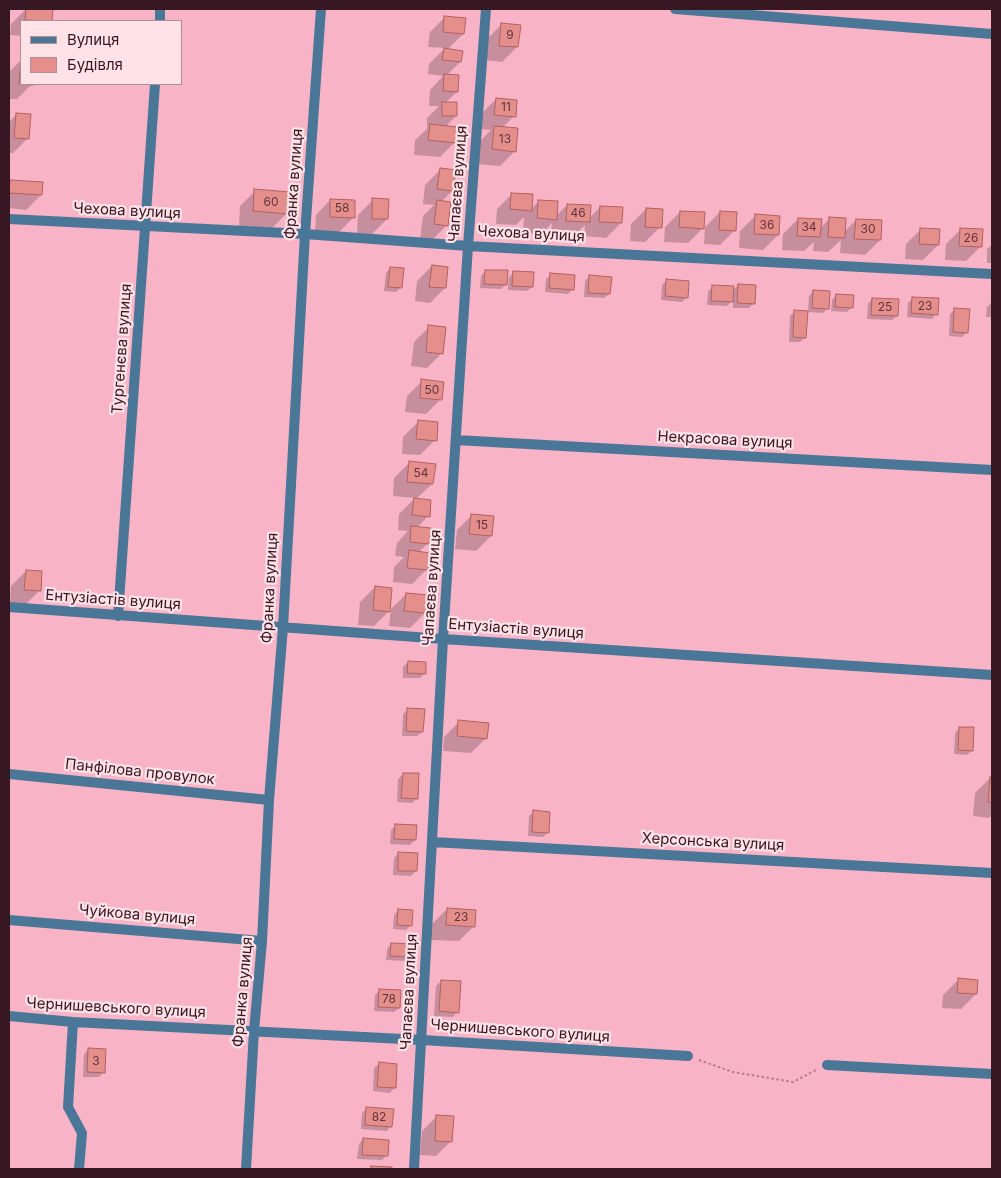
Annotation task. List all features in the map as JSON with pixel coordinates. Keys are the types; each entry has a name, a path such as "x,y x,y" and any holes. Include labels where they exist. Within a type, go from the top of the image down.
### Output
{"street":[{"name":"Франка вулиця","path":"246,1169 254,1031 262,940 269,800 283,627 305,234 321,9"},
{"name":"Чапаєва вулиця","path":"414,1169 468,246 486,9"},
{"path":"675,9 992,34"},
{"name":"Тургенєва вулиця","path":"118,616 155,85"},
{"name":"Чехова вулиця","path":"9,219 305,234 468,246 992,274"},
{"name":"Некрасова вулиця","path":"456,440 992,470"},
{"name":"Ентузіастів вулиця","path":"9,607 444,639 992,675"},
{"name":"Панфілова провулок","path":"9,774 269,800"},
{"name":"Херсонська вулиця","path":"432,842 992,872"},
{"name":"Чуйкова вулиця","path":"9,920 262,940"},
{"name":"Чернишевського вулиця","path":"9,1016 73,1022 688,1056"},
{"path":"73,1022 68,1107 82,1133 79,1169"},
{"path":"827,1064 992,1074"}],"path":[{"path":"688,1056 733,1072 793,1082 827,1064"}],"building":[{"path":"26,9 53,9 52,20 25,20"},
{"path":"444,16 466,18 464,34 443,32"},
{"path":"501,23 521,25 518,47 499,46"},
{"path":"444,48 463,51 461,62 442,60"},
{"path":"444,74 459,75 458,92 443,91"},
{"path":"496,98 517,100 516,117 494,115"},
{"path":"442,102 457,102 457,116 442,116"},
{"path":"16,113 31,114 29,139 14,138"},
{"path":"430,124 458,127 456,143 428,140"},
{"path":"494,126 518,128 516,152 492,149"},
{"path":"440,168 456,170 453,191 437,189"},
{"path":"10,180 43,182 42,195 9,193"},
{"path":"254,189 290,192 288,214 253,211"},
{"path":"511,193 533,194 532,211 510,209"},
{"path":"372,198 389,199 388,219 372,219"},
{"path":"330,199 355,200 355,218 330,217"},
{"path":"437,200 451,202 448,226 434,224"},
{"path":"538,200 558,201 557,220 537,218"},
{"path":"567,204 591,205 590,222 566,221"},
{"path":"600,206 623,207 622,223 599,222"},
{"path":"646,208 663,209 662,228 645,227"},
{"path":"680,211 705,212 704,229 679,227"},
{"path":"720,211 737,212 736,231 719,230"},
{"path":"755,214 780,216 779,235 754,234"},
{"path":"829,217 846,218 845,238 828,237"},
{"path":"798,218 822,219 820,237 797,236"},
{"path":"856,219 882,220 881,240 854,239"},
{"path":"920,228 940,229 939,245 919,244"},
{"path":"960,228 983,229 982,247 959,246"},
{"path":"432,265 448,267 446,288 429,287"},
{"path":"390,267 404,268 402,288 388,287"},
{"path":"485,270 508,270 507,285 484,284"},
{"path":"513,271 534,272 533,287 512,286"},
{"path":"550,273 575,275 574,290 549,288"},
{"path":"589,275 612,277 610,294 588,293"},
{"path":"666,279 689,281 688,298 665,296"},
{"path":"738,284 756,285 755,304 737,303"},
{"path":"712,285 734,286 733,302 711,301"},
{"path":"813,290 830,291 829,309 812,308"},
{"path":"836,294 854,295 853,308 835,307"},
{"path":"912,297 939,298 938,315 911,313"},
{"path":"872,298 899,299 898,316 871,315"},
{"path":"954,308 970,309 968,333 953,332"},
{"path":"794,310 808,311 806,338 793,337"},
{"path":"428,325 446,327 443,354 426,352"},
{"path":"421,379 444,382 442,400 420,398"},
{"path":"418,420 438,422 437,441 416,439"},
{"path":"409,461 436,464 433,484 407,482"},
{"path":"414,498 431,500 430,517 412,515"},
{"path":"471,514 494,516 492,536 469,534"},
{"path":"411,526 431,528 429,544 410,542"},
{"path":"409,550 430,553 428,570 407,568"},
{"path":"26,570 42,571 41,591 24,590"},
{"path":"375,586 392,588 390,612 373,610"},
{"path":"406,593 428,595 426,613 404,611"},
{"path":"408,661 426,662 426,674 407,673"},
{"path":"407,708 425,709 423,732 406,731"},
{"path":"458,720 489,723 487,739 457,736"},
{"path":"959,727 974,727 973,751 958,750"},
{"path":"403,773 419,773 418,799 401,798"},
{"path":"990,777 992,777 992,802 988,802"},
{"path":"533,810 550,812 549,833 532,832"},
{"path":"395,824 417,825 416,840 394,839"},
{"path":"398,852 418,853 417,871 398,871"},
{"path":"447,908 476,910 475,927 446,925"},
{"path":"398,909 413,910 412,926 397,925"},
{"path":"391,943 411,944 410,957 390,956"},
{"path":"958,978 978,980 977,994 957,993"},
{"path":"441,980 461,981 459,1013 439,1011"},
{"path":"379,989 401,990 400,1008 378,1007"},
{"path":"88,1048 106,1049 105,1073 87,1072"},
{"path":"379,1062 397,1064 396,1088 377,1087"},
{"path":"366,1107 394,1109 392,1127 365,1125"},
{"path":"436,1115 454,1116 452,1142 435,1141"},
{"path":"363,1138 389,1140 388,1156 362,1155"},
{"path":"371,1166 392,1167 392,1169 371,1169"}]}
